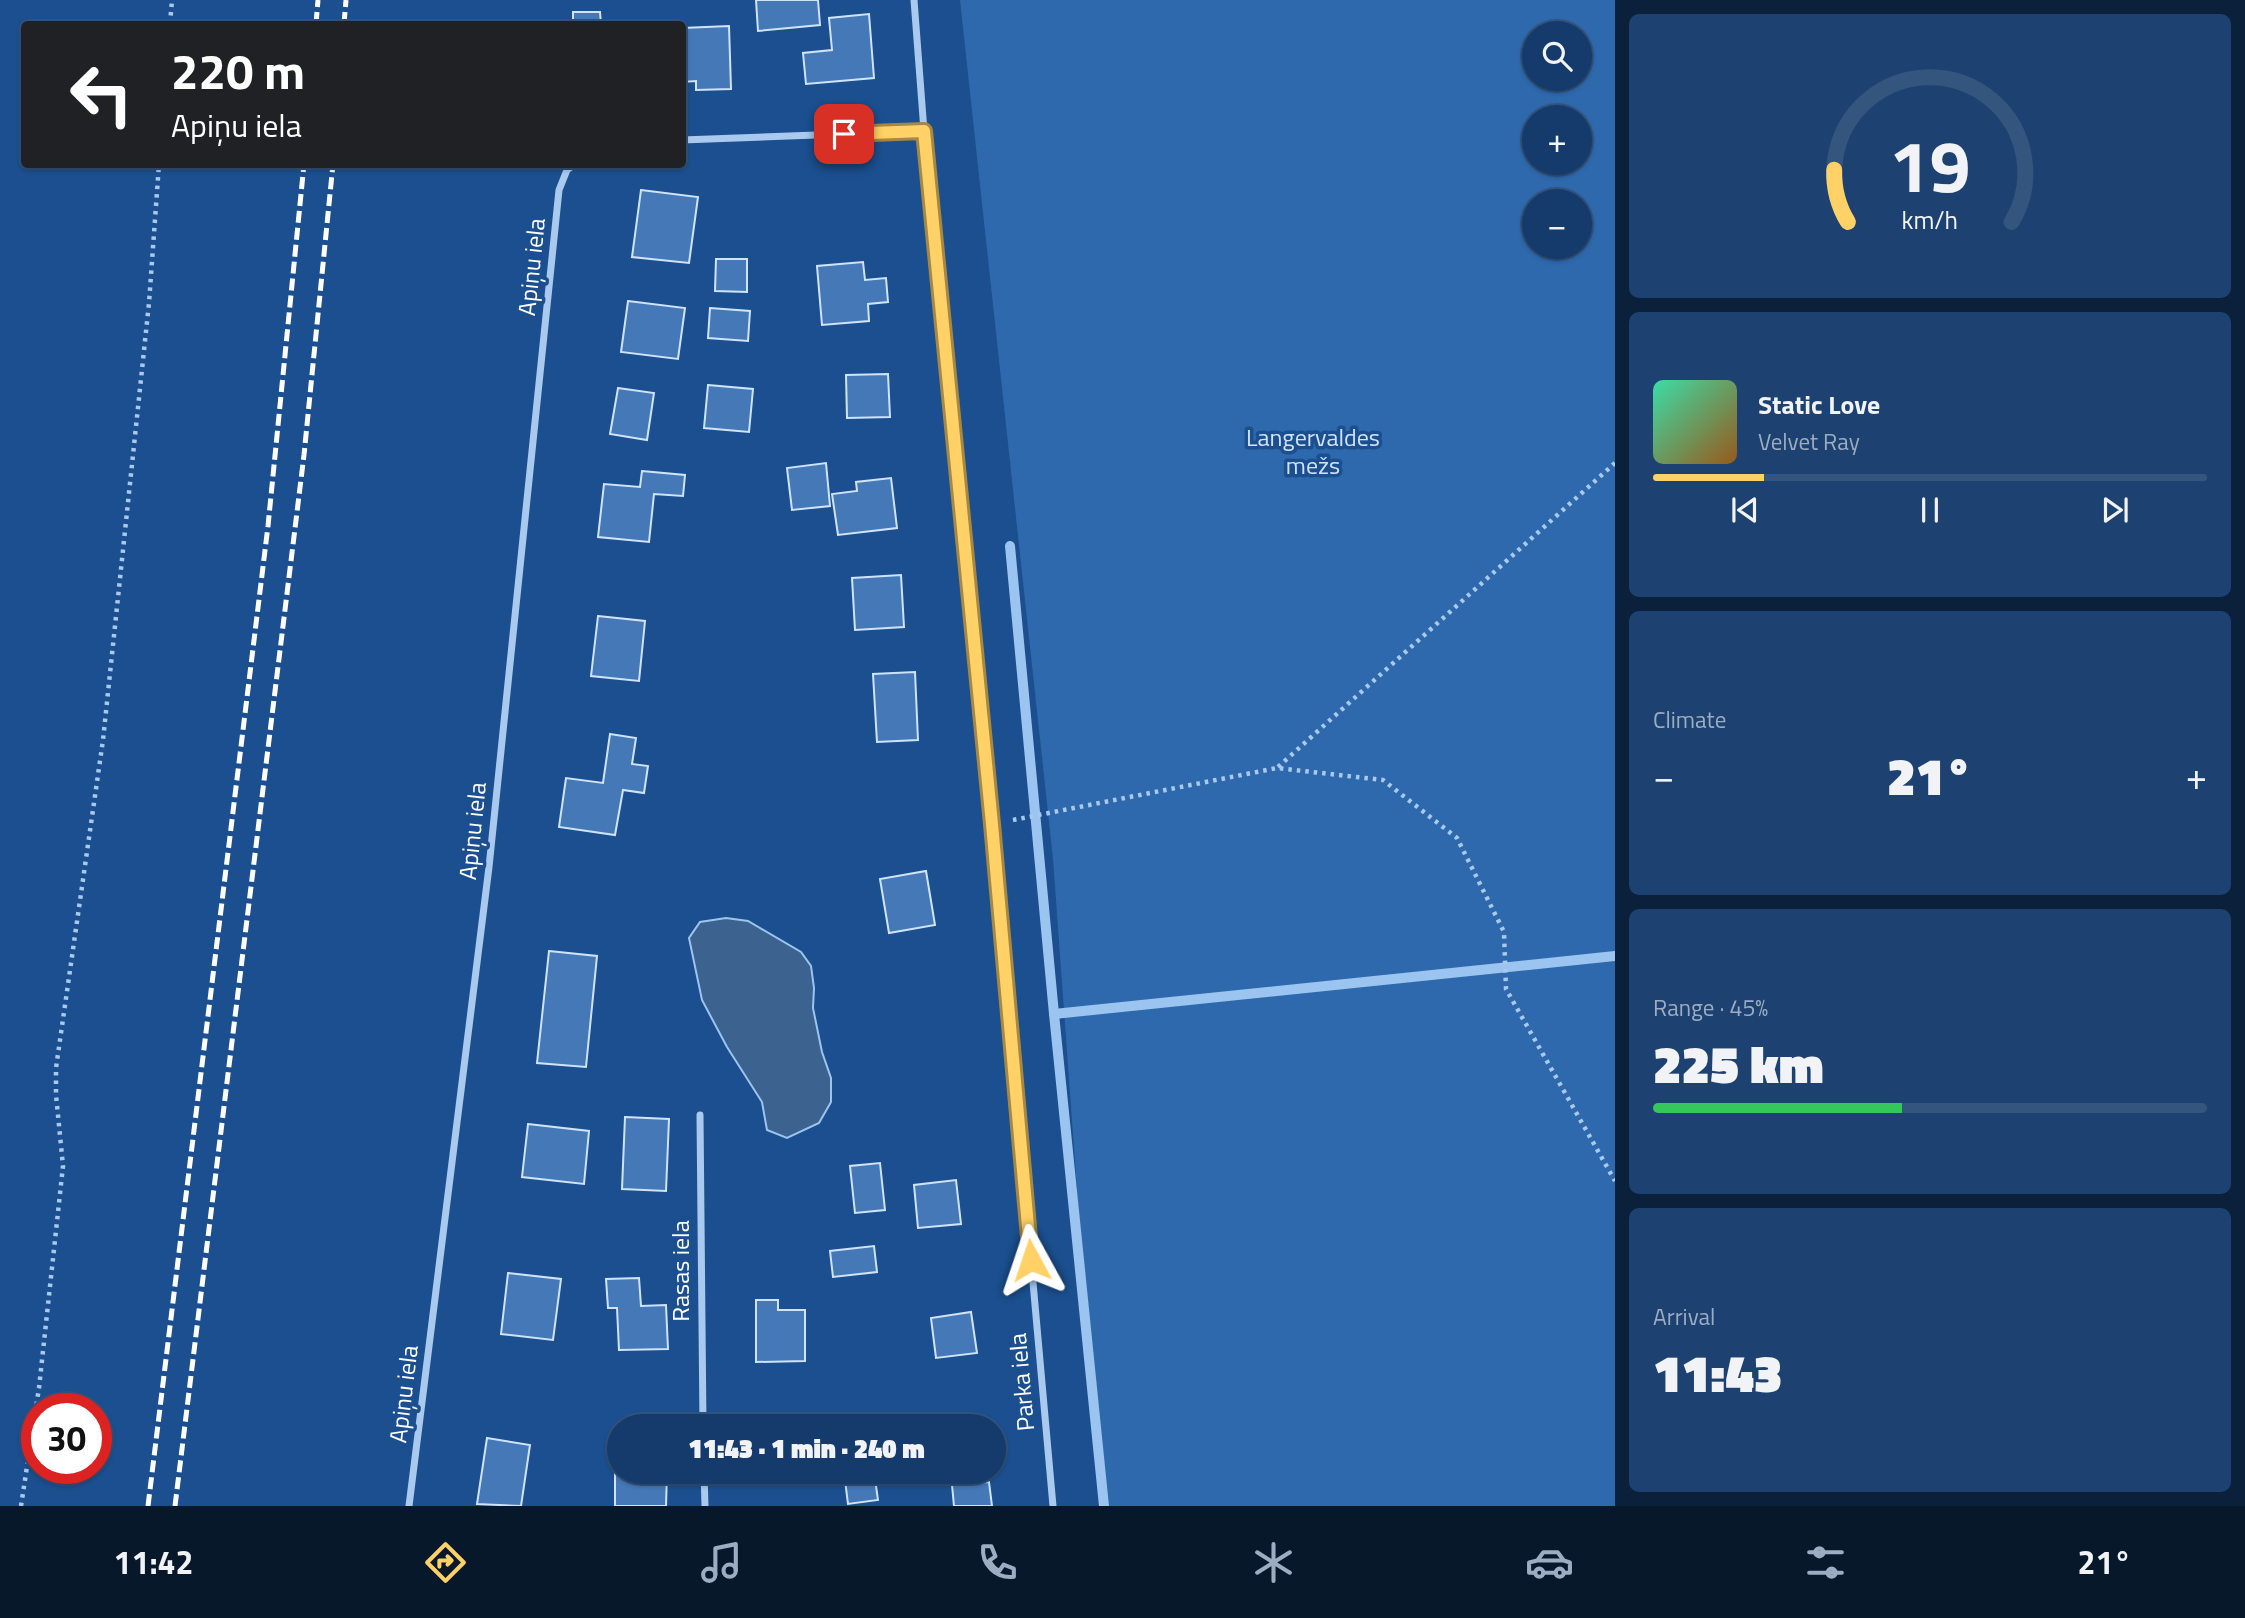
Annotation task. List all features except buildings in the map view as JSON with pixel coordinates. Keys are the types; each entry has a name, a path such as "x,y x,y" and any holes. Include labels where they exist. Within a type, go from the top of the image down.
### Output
{"street":[{"name":"Parka iela","path":"914,0 1053,1506"},
{"path":"686,140 924,131"},
{"name":"Apiņu iela","path":"409,1506 489,867 558,199 570,168"},
{"name":"Rasas iela","path":"700,1115 703,1414"},
{"path":"704,1484 705,1506"}],"path":[{"path":"170,21 172,0"},
{"path":"21,1506 39,1388 63,1166 56,1068 107,699 149,303 159,168"},
{"path":"1277,768 1615,463"},
{"path":"1021,818 1277,768 1383,780 1457,838 1504,932 1506,989 1615,1181"}],"green space":[{"name":"Langervaldes mežs","path":"960,0 1615,0 1615,1506 1100,1506 1053,859"}],"shaded area":[{"path":"726,918 748,921 801,952 811,966 813,1008 822,1052 831,1078 831,1102 819,1123 787,1138 767,1130 762,1102 727,1047 702,1000 689,938 700,922"}],"waterway":[{"path":"1010,546 1104,1506"},
{"path":"1054,1014 1615,956"}],"railway":[{"path":"316,21 318,0"},
{"path":"344,21 346,0"},
{"path":"148,1506 268,526 304,168"},
{"path":"175,1506 304,455 333,168"}],"route":[{"path":"844,134 924,131 992,824 1031,1260"}]}
